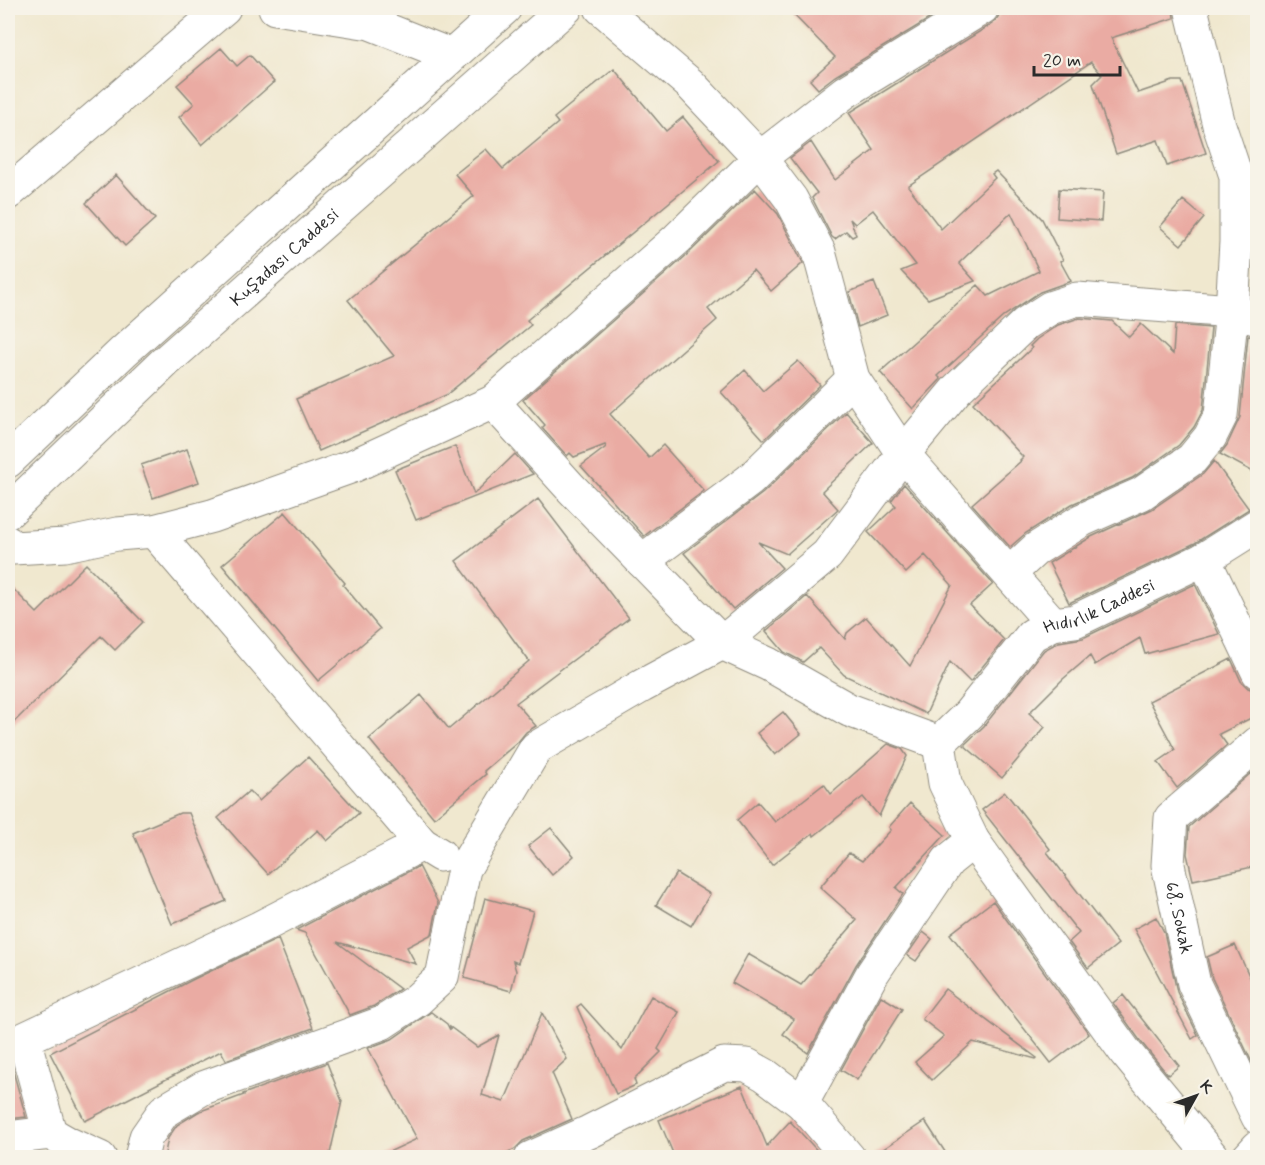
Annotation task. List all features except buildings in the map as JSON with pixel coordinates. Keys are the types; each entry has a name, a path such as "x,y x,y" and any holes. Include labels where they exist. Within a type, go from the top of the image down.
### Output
{"street":[{"path":"8,193 224,8"},
{"path":"275,8 370,23 450,55"},
{"name":"Kuşadası Caddesi","path":"8,461 123,352 450,55 505,8"},
{"name":"Kuşadası Caddesi","path":"8,512 165,362 566,8"},
{"path":"601,8 690,84 760,158 791,199 819,252 854,379 903,454 1053,624"},
{"path":"8,543 13,548 65,545 117,534 154,531 212,516 353,466 493,402 677,239 760,158 845,92 982,8"},
{"path":"1010,573 1036,549 1082,520 1141,494 1192,459 1210,437 1221,415 1245,315 1236,242 1236,176 1219,125 1191,8"},
{"path":"141,1158 146,1137 164,1111 203,1088 382,1023 417,1000 442,977 464,869 536,748 642,686 722,643 827,555 903,454 957,389 1025,324 1050,308 1077,299 1245,315"},
{"path":"642,561 750,480 854,379"},
{"path":"493,402 571,488 722,643 768,664 849,710 939,743 945,783 973,841 1126,1053 1212,1158"},
{"name":"Hıdırlık Caddesi","path":"939,743 969,714 1032,635 1053,624 1075,621 1204,559 1257,525"},
{"path":"154,531 422,844 464,869"},
{"path":"1204,559 1257,672"},
{"name":"68. Sokak","path":"1257,743 1171,818 1168,865 1194,984 1257,1118"},
{"path":"802,1103 872,974 948,861 973,841"},
{"path":"50,1133 16,1040 259,928 422,844"},
{"path":"531,1158 589,1132 724,1064 747,1065 765,1075 802,1103 845,1156"},
{"path":"8,1138 50,1133 100,1158"},
{"path":"1248,1158 1257,1147"}]}
